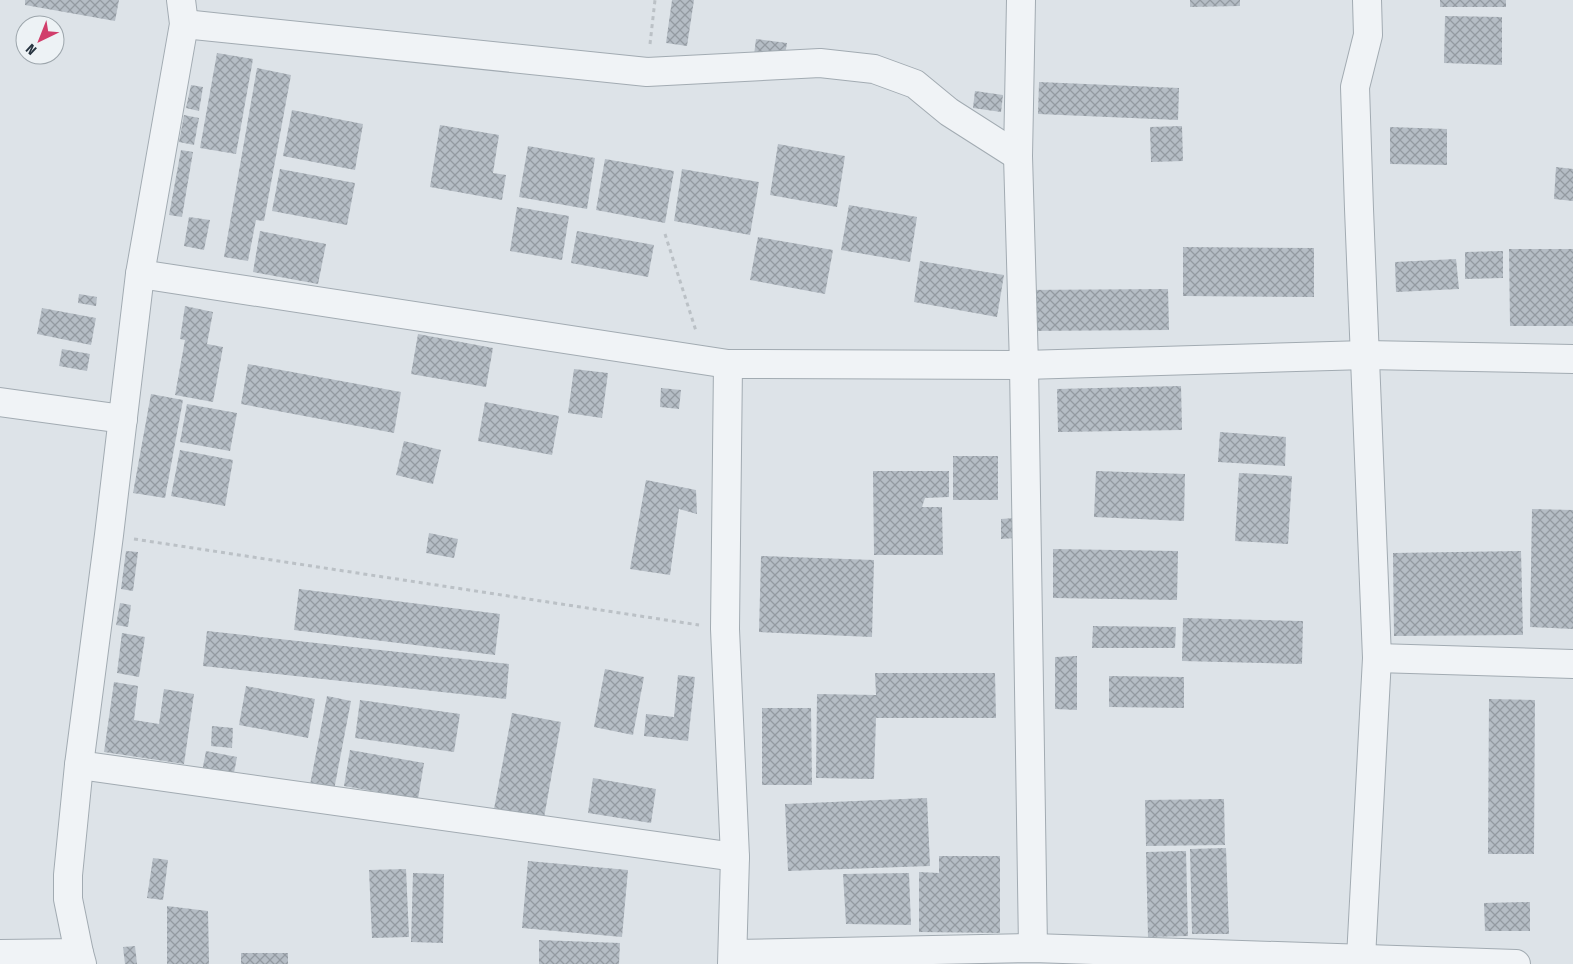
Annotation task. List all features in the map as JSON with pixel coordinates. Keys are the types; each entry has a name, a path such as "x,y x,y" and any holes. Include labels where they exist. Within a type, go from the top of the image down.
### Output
{"street":[{"path":"1021,0 1018,156 1024,365 1033,948"},
{"path":"1360,961 1377,658 1355,87 1368,35 1366,0"},
{"path":"0,954 81,959 68,899 68,875 79,765 140,274 183,12 647,72 820,62 874,69 915,84 949,112 1018,156"},
{"path":"140,274 717,363 1024,365 1366,355 1573,359"},
{"path":"717,363 725,629 735,857 732,959 1033,948 1360,961 1516,964"},
{"path":"0,402 123,419"},
{"path":"1377,658 1573,664"},
{"path":"79,765 735,857"}],"path":[{"path":"647,72 655,0"},
{"path":"665,234 717,363"},
{"path":"109,535 725,629"}],"building":[{"path":"25,0 119,0 115,21 25,5"},
{"path":"672,0 694,0 687,46 666,43"},
{"path":"1190,0 1240,0 1240,6 1190,7"},
{"path":"1440,0 1506,0 1506,7 1440,7"},
{"path":"1445,16 1502,17 1502,65 1444,63"},
{"path":"756,39 787,43 784,60 754,55"},
{"path":"217,53 253,59 236,154 200,148"},
{"path":"257,68 291,75 264,221 256,220 248,261 224,257"},
{"path":"1039,82 1179,88 1178,120 1038,114"},
{"path":"191,85 203,87 199,111 186,108"},
{"path":"975,91 1003,95 1001,112 973,108"},
{"path":"292,110 363,124 355,170 283,156"},
{"path":"184,115 199,118 194,145 179,142"},
{"path":"440,125 499,135 493,173 506,175 502,200 430,187"},
{"path":"1182,126 1183,161 1151,162 1150,127"},
{"path":"1390,127 1447,129 1447,165 1390,164"},
{"path":"778,144 845,156 837,207 770,195"},
{"path":"528,146 595,158 587,209 519,197"},
{"path":"181,150 193,152 182,217 169,215"},
{"path":"605,159 674,171 665,223 596,210"},
{"path":"1556,167 1573,169 1573,201 1554,199"},
{"path":"280,169 355,183 347,225 272,211"},
{"path":"682,169 759,182 750,235 674,221"},
{"path":"849,205 917,217 910,262 841,250"},
{"path":"517,207 569,216 562,260 510,251"},
{"path":"189,217 210,220 204,250 184,246"},
{"path":"260,231 326,244 318,284 253,272"},
{"path":"577,231 654,245 648,277 571,263"},
{"path":"758,237 833,250 825,294 750,280"},
{"path":"1183,247 1314,248 1314,297 1183,296"},
{"path":"1509,249 1573,249 1573,326 1510,326"},
{"path":"1503,251 1503,278 1465,279 1465,252"},
{"path":"1456,259 1459,289 1396,292 1395,262"},
{"path":"920,261 1004,275 997,317 914,302"},
{"path":"1168,289 1169,330 1022,331 1022,290"},
{"path":"79,294 97,297 96,306 78,303"},
{"path":"185,306 213,312 207,344 223,347 213,402 175,395 185,340 180,339"},
{"path":"42,308 96,318 91,345 37,334"},
{"path":"418,334 493,348 486,387 411,374"},
{"path":"62,349 90,354 87,371 59,366"},
{"path":"248,364 401,392 394,433 241,404"},
{"path":"574,369 608,373 602,418 568,413"},
{"path":"1181,386 1182,430 1058,432 1057,389"},
{"path":"661,388 681,390 679,409 660,407"},
{"path":"151,394 183,400 165,498 133,493"},
{"path":"485,402 559,416 552,455 478,441"},
{"path":"187,404 237,413 230,451 180,442"},
{"path":"1220,432 1286,437 1285,466 1218,462"},
{"path":"404,441 441,450 433,484 396,475"},
{"path":"180,450 233,460 225,506 171,496"},
{"path":"953,456 998,456 998,500 953,500"},
{"path":"873,471 949,471 949,497 925,498 922,507 942,507 943,555 874,555"},
{"path":"1096,471 1185,474 1184,521 1094,517"},
{"path":"1239,473 1292,476 1288,544 1235,541"},
{"path":"646,480 696,490 697,514 679,509 670,575 630,569"},
{"path":"1532,509 1573,510 1573,629 1530,627"},
{"path":"1015,518 1015,538 1001,539 1001,519"},
{"path":"429,533 458,539 454,558 426,553"},
{"path":"1053,549 1178,551 1177,600 1053,598"},
{"path":"126,551 138,552 133,591 121,589"},
{"path":"1521,551 1523,635 1394,636 1393,553"},
{"path":"761,556 874,560 872,637 759,632"},
{"path":"299,589 500,614 495,655 294,630"},
{"path":"120,603 131,605 128,627 116,625"},
{"path":"1183,618 1303,621 1302,664 1182,661"},
{"path":"1093,626 1176,627 1175,648 1092,648"},
{"path":"207,631 509,664 506,699 203,666"},
{"path":"122,633 145,637 139,677 117,673"},
{"path":"1077,656 1077,710 1055,709 1055,657"},
{"path":"605,669 644,677 633,735 594,727"},
{"path":"875,673 995,673 996,718 876,718 874,779 816,778 817,694 876,695"},
{"path":"678,675 695,677 688,741 644,736 646,714 674,717"},
{"path":"1109,676 1184,677 1184,708 1109,707"},
{"path":"114,682 138,686 134,720 159,724 164,689 194,694 184,764 104,752"},
{"path":"246,686 315,699 308,738 239,725"},
{"path":"327,696 351,701 334,790 310,785"},
{"path":"1489,699 1535,700 1534,854 1488,854"},
{"path":"360,700 460,714 454,752 355,738"},
{"path":"762,708 811,708 812,785 762,785"},
{"path":"512,713 561,722 544,818 494,809"},
{"path":"212,726 233,728 232,748 211,746"},
{"path":"350,750 424,763 418,799 344,786"},
{"path":"206,751 237,757 233,778 202,772"},
{"path":"593,778 656,789 651,823 588,813"},
{"path":"927,798 930,866 788,871 785,804"},
{"path":"1224,799 1225,845 1146,846 1145,800"},
{"path":"1226,848 1229,934 1192,934 1190,849"},
{"path":"1186,851 1188,936 1148,937 1146,852"},
{"path":"939,856 1000,856 1000,933 919,932 919,872 939,873"},
{"path":"153,858 168,860 163,900 147,898"},
{"path":"528,861 628,870 622,937 522,928"},
{"path":"406,869 409,937 372,938 369,870"},
{"path":"413,873 444,874 443,943 411,942"},
{"path":"909,873 911,925 846,924 843,874"},
{"path":"1530,902 1530,931 1485,931 1484,903"},
{"path":"167,906 208,911 209,964 167,964"},
{"path":"539,940 620,943 619,964 539,964"},
{"path":"135,946 137,964 125,964 123,947"},
{"path":"241,953 288,953 288,964 241,964"}]}
